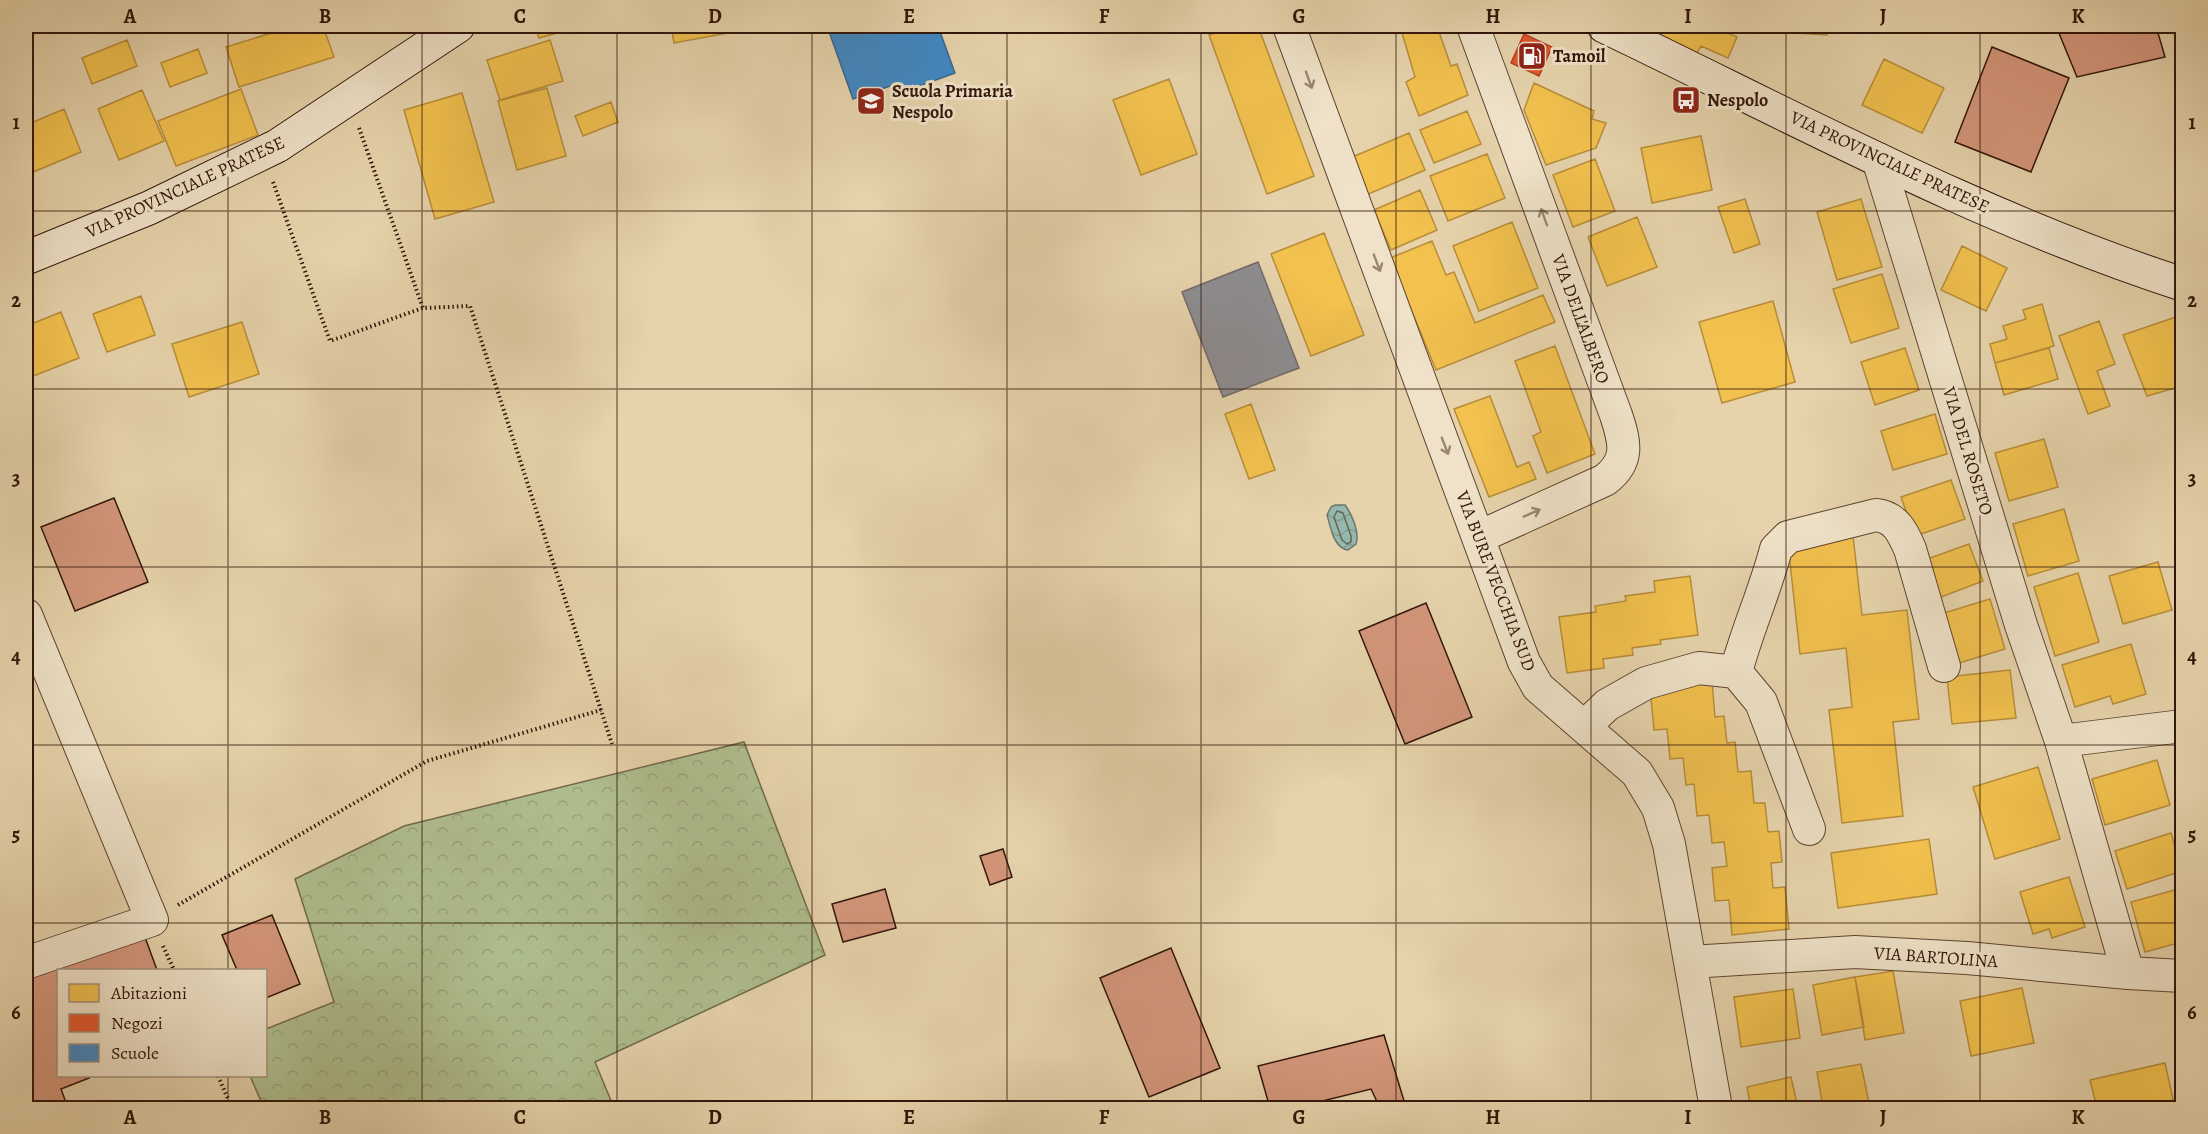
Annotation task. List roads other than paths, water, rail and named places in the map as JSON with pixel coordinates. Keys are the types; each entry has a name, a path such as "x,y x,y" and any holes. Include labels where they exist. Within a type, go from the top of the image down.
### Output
{"street":[{"name":"VIA PROVINCIALE PRATESE","path":"26,258 149,208 277,146 458,26"},
{"name":"VIA BURE VECCHIA SUD","path":"1288,26 1530,673 1538,687 1637,772 1658,808 1669,844 1716,1108"},
{"name":"VIA DELL'ALBERO","path":"1473,26 1617,415 1624,450 1618,469 1605,480 1479,537"},
{"name":"VIA PROVINCIALE PRATESE","path":"1604,26 1878,159 2036,230 2182,284"},
{"name":"VIA DEL ROSETO","path":"1878,159 2021,625 2061,741 2128,974"},
{"path":"1736,672 1776,549 1781,542 1788,537 1876,515 1892,520 1903,532 1944,666"},
{"path":"26,615 152,920 26,963"},
{"path":"1584,727 1607,705 1646,683 1699,668 1736,672 1761,702 1809,829"},
{"path":"2061,741 2182,726"},
{"name":"VIA BARTOLINA","path":"1690,962 1855,952 1967,958 2128,974 2182,976"}],"water":[{"path":"1345,505 1355,524 1356,544 1348,550 1339,545 1331,531 1327,515 1331,507"}],"place":[{"name":"Tamoil","path":"1532,56"},
{"name":"Nespolo","path":"1686,100"},
{"name":"Scuola Primaria Nespolo","path":"871,101"}]}
